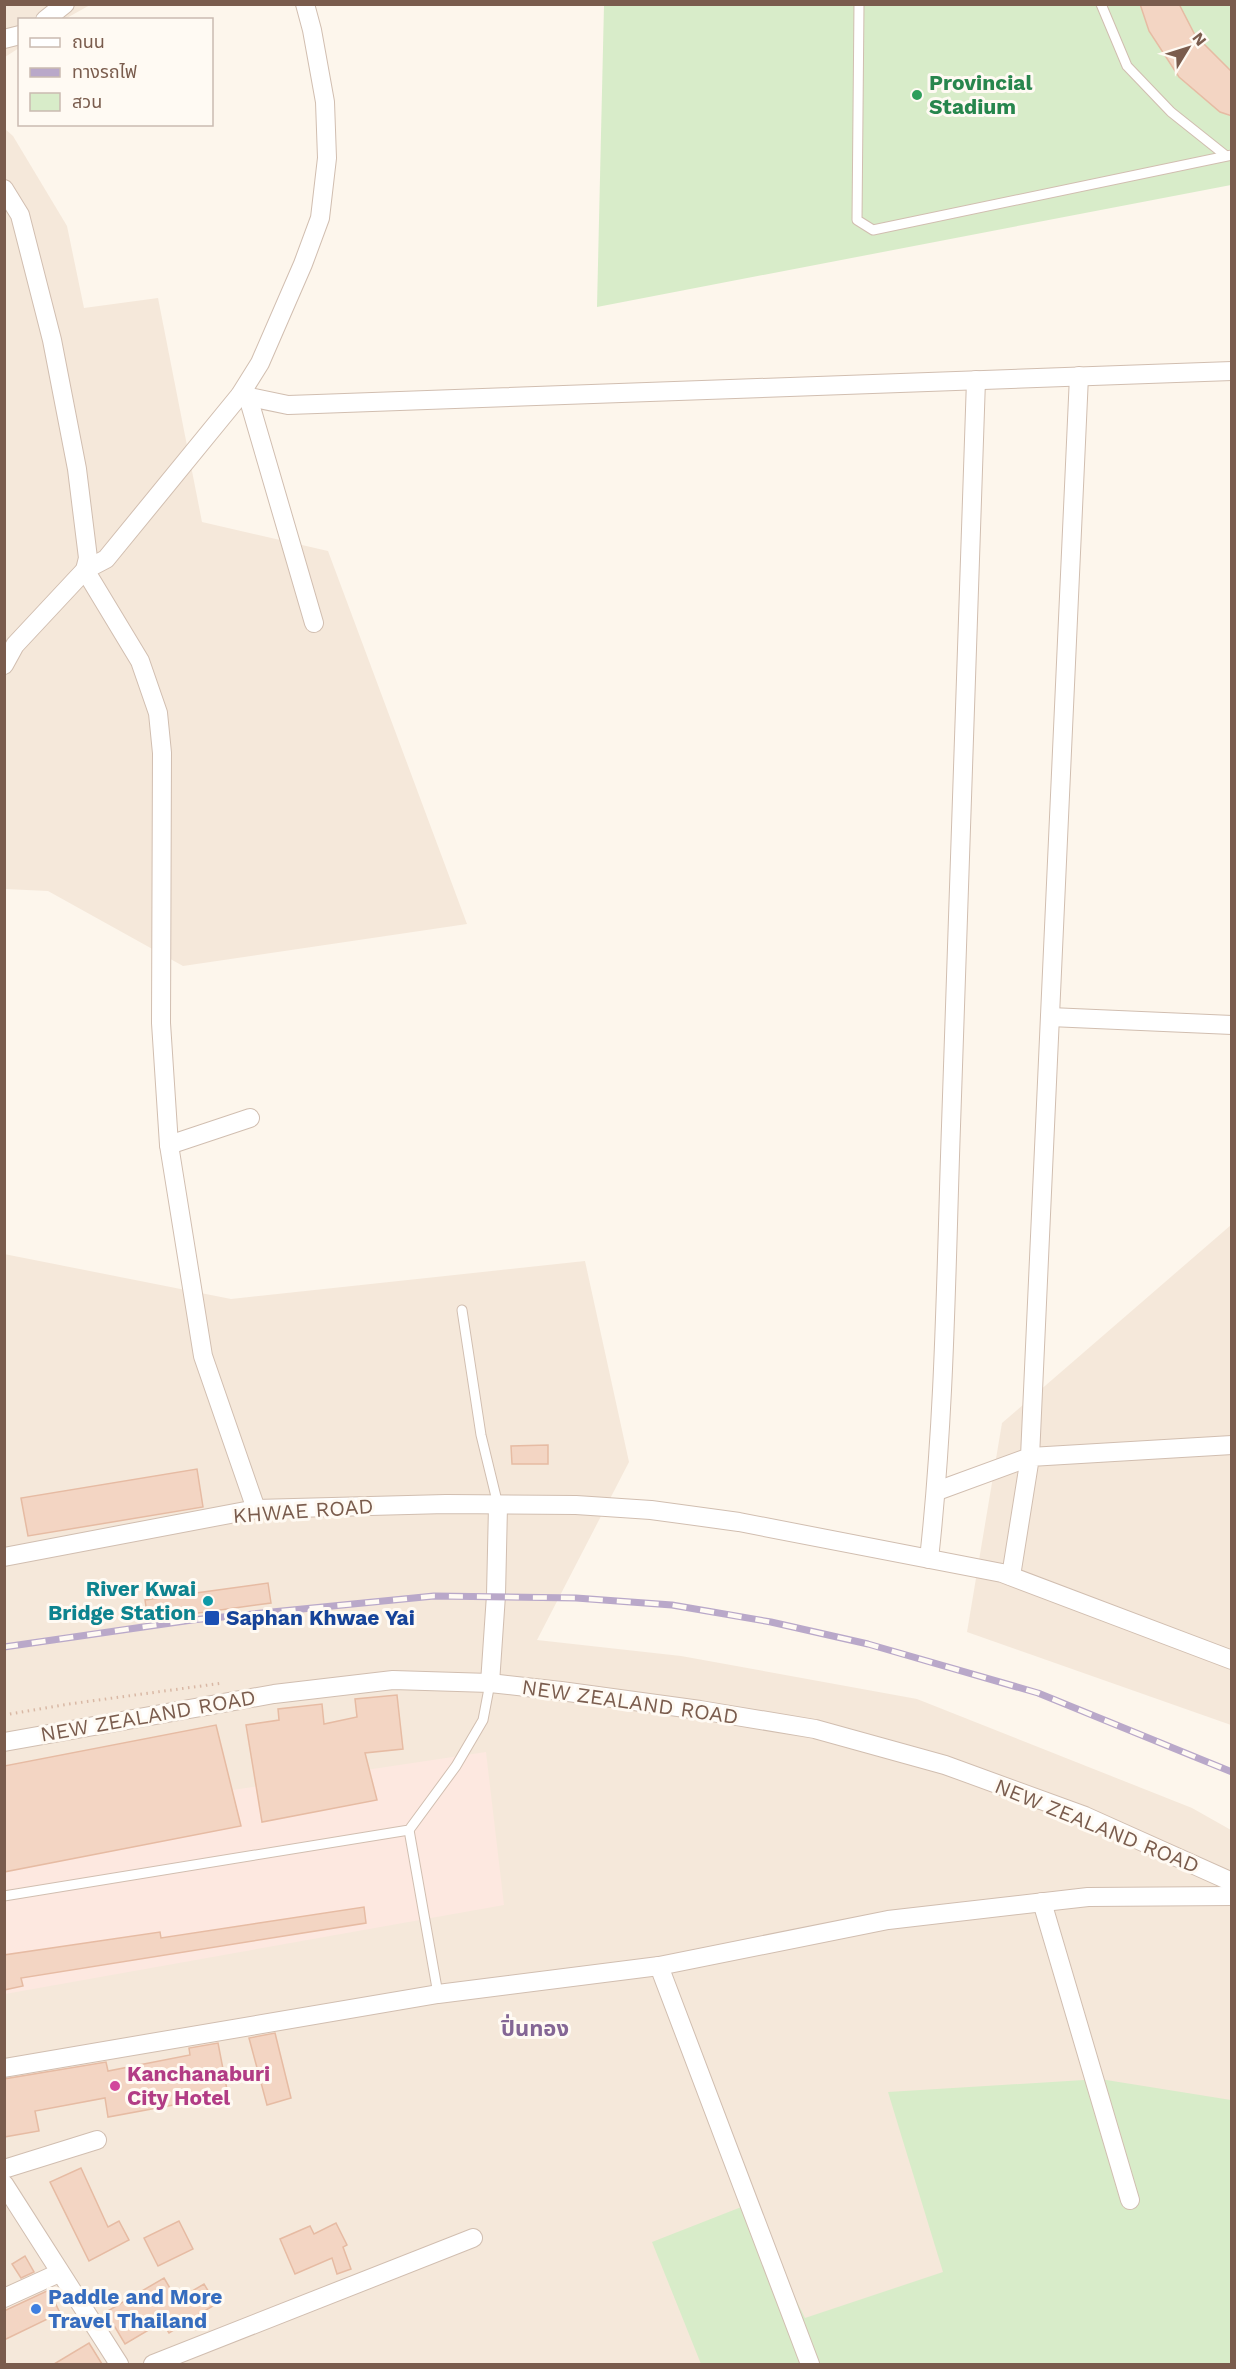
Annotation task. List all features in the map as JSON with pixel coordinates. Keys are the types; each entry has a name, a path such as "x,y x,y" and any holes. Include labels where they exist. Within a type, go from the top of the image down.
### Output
{"street":[{"path":"47,18 64,4"},
{"path":"4,665 10,640 85,570 106,559 244,396 260,363 303,264 320,218 327,158 325,102 305,4"},
{"path":"4,189 20,215 52,340 78,469 88,558 85,570 140,661 158,713 162,753 161,1023 169,1145 203,1356 256,1509"},
{"path":"244,396 288,405 1232,371"},
{"path":"1011,1576 1030,1457 1079,376"},
{"path":"929,1559 937,1491 962,838 976,380"},
{"path":"244,396 314,623"},
{"path":"1050,1017 1232,1025"},
{"path":"169,1145 250,1118"},
{"path":"937,1491 1030,1457 1232,1445"},
{"name":"KHWAE ROAD","path":"4,1557 256,1509 446,1504 576,1505 651,1510 739,1522 1011,1576 1232,1660"},
{"path":"490,1683 496,1595 498,1506"},
{"name":"NEW ZEALAND ROAD","path":"4,1742 274,1694 393,1680 490,1683 688,1708 814,1729 945,1765 1074,1812 1232,1882"},
{"name":"NEW ZEALAND ROAD","path":"4,2068 438,1994 659,1966 888,1920 1088,1897 1232,1896"},
{"path":"1042,1902 1130,2200"},
{"path":"659,1966 810,2364"},
{"path":"4,2169 97,2140"},
{"path":"4,2184 119,2364"},
{"path":"153,2364 472,2238"},
{"path":"4,2298 59,2272"}],"lane":[{"path":"859,4 857,220 873,230 1228,155"},
{"path":"1101,4 1127,66 1171,112 1228,155"},
{"path":"462,1310 481,1435 498,1506"},
{"path":"4,1896 409,1830 456,1766 483,1720 490,1683"},
{"path":"409,1830 438,1994"}],"shaded area":[{"path":"5,5 90,5 67,18 18,18 18,49 5,57"},
{"path":"4,128 13,136 67,226 84,308 158,298 202,522 328,551 467,924 183,966 48,891 5,889"},
{"path":"1231,1225 1231,1725 967,1632 1002,1423"},
{"path":"4,1254 231,1299 585,1261 629,1462 537,1640 681,1656 917,1699 1192,1808 1231,1830 1231,2364 5,2364"},
{"path":"486,1752 504,1905 5,1994 5,1824"}],"green space":[{"name":"Provincial Stadium","path":"604,5 1231,5 1231,185 597,307"},
{"path":"1100,2079 1231,2100 1231,2364 701,2364 652,2242 749,2204 805,2318 943,2272 888,2092"}],"building":[{"path":"1140,4 1179,4 1195,35 1232,72 1232,116 1220,112 1179,77 1149,31"},
{"path":"548,1445 548,1464 512,1464 511,1446"},
{"path":"197,1469 203,1507 28,1536 21,1498"},
{"name":"River Kwai Bridge Station","path":"268,1583 271,1603 148,1620 145,1600"},
{"path":"397,1695 403,1749 365,1753 377,1800 262,1822 246,1725 279,1720 278,1709 322,1704 324,1724 357,1717 355,1699"},
{"path":"216,1725 241,1826 4,1872 4,1766"},
{"path":"364,1907 366,1923 21,1978 23,1986 4,1990 4,1955 160,1932 161,1938"},
{"path":"275,2033 291,2098 267,2105 249,2038"},
{"name":"Kanchanaburi City Hotel","path":"218,2043 228,2095 108,2117 105,2098 35,2111 39,2131 4,2137 4,2079 106,2062 108,2071 190,2055 189,2048"},
{"path":"81,2168 108,2227 119,2221 129,2240 89,2261 50,2182"},
{"path":"179,2221 193,2249 158,2266 144,2238"},
{"path":"336,2223 347,2245 343,2247 351,2269 337,2274 332,2258 295,2274 280,2239 310,2226 314,2234"},
{"path":"25,2256 34,2272 21,2278 12,2264"},
{"path":"164,2278 177,2300 204,2284 216,2304 169,2333 162,2322 125,2344 106,2312"},
{"path":"49,2290 60,2313 4,2340 4,2311"},
{"path":"89,2343 102,2364 54,2364"}],"railway":[{"path":"4,1647 192,1620 434,1596 576,1598 672,1605 771,1622 868,1644 1038,1693 1232,1772"}],"place":[{"name":"Provincial Stadium","path":"917,95"},
{"name":"River Kwai Bridge Station","path":"208,1601"},
{"name":"Saphan Khwae Yai","path":"212,1618"},
{"name":"Kanchanaburi City Hotel","path":"115,2086"},
{"name":"Paddle and More Travel Thailand","path":"36,2309"}],"district":[{"name":"ปิ่นทอง","path":"535,2028"}]}
